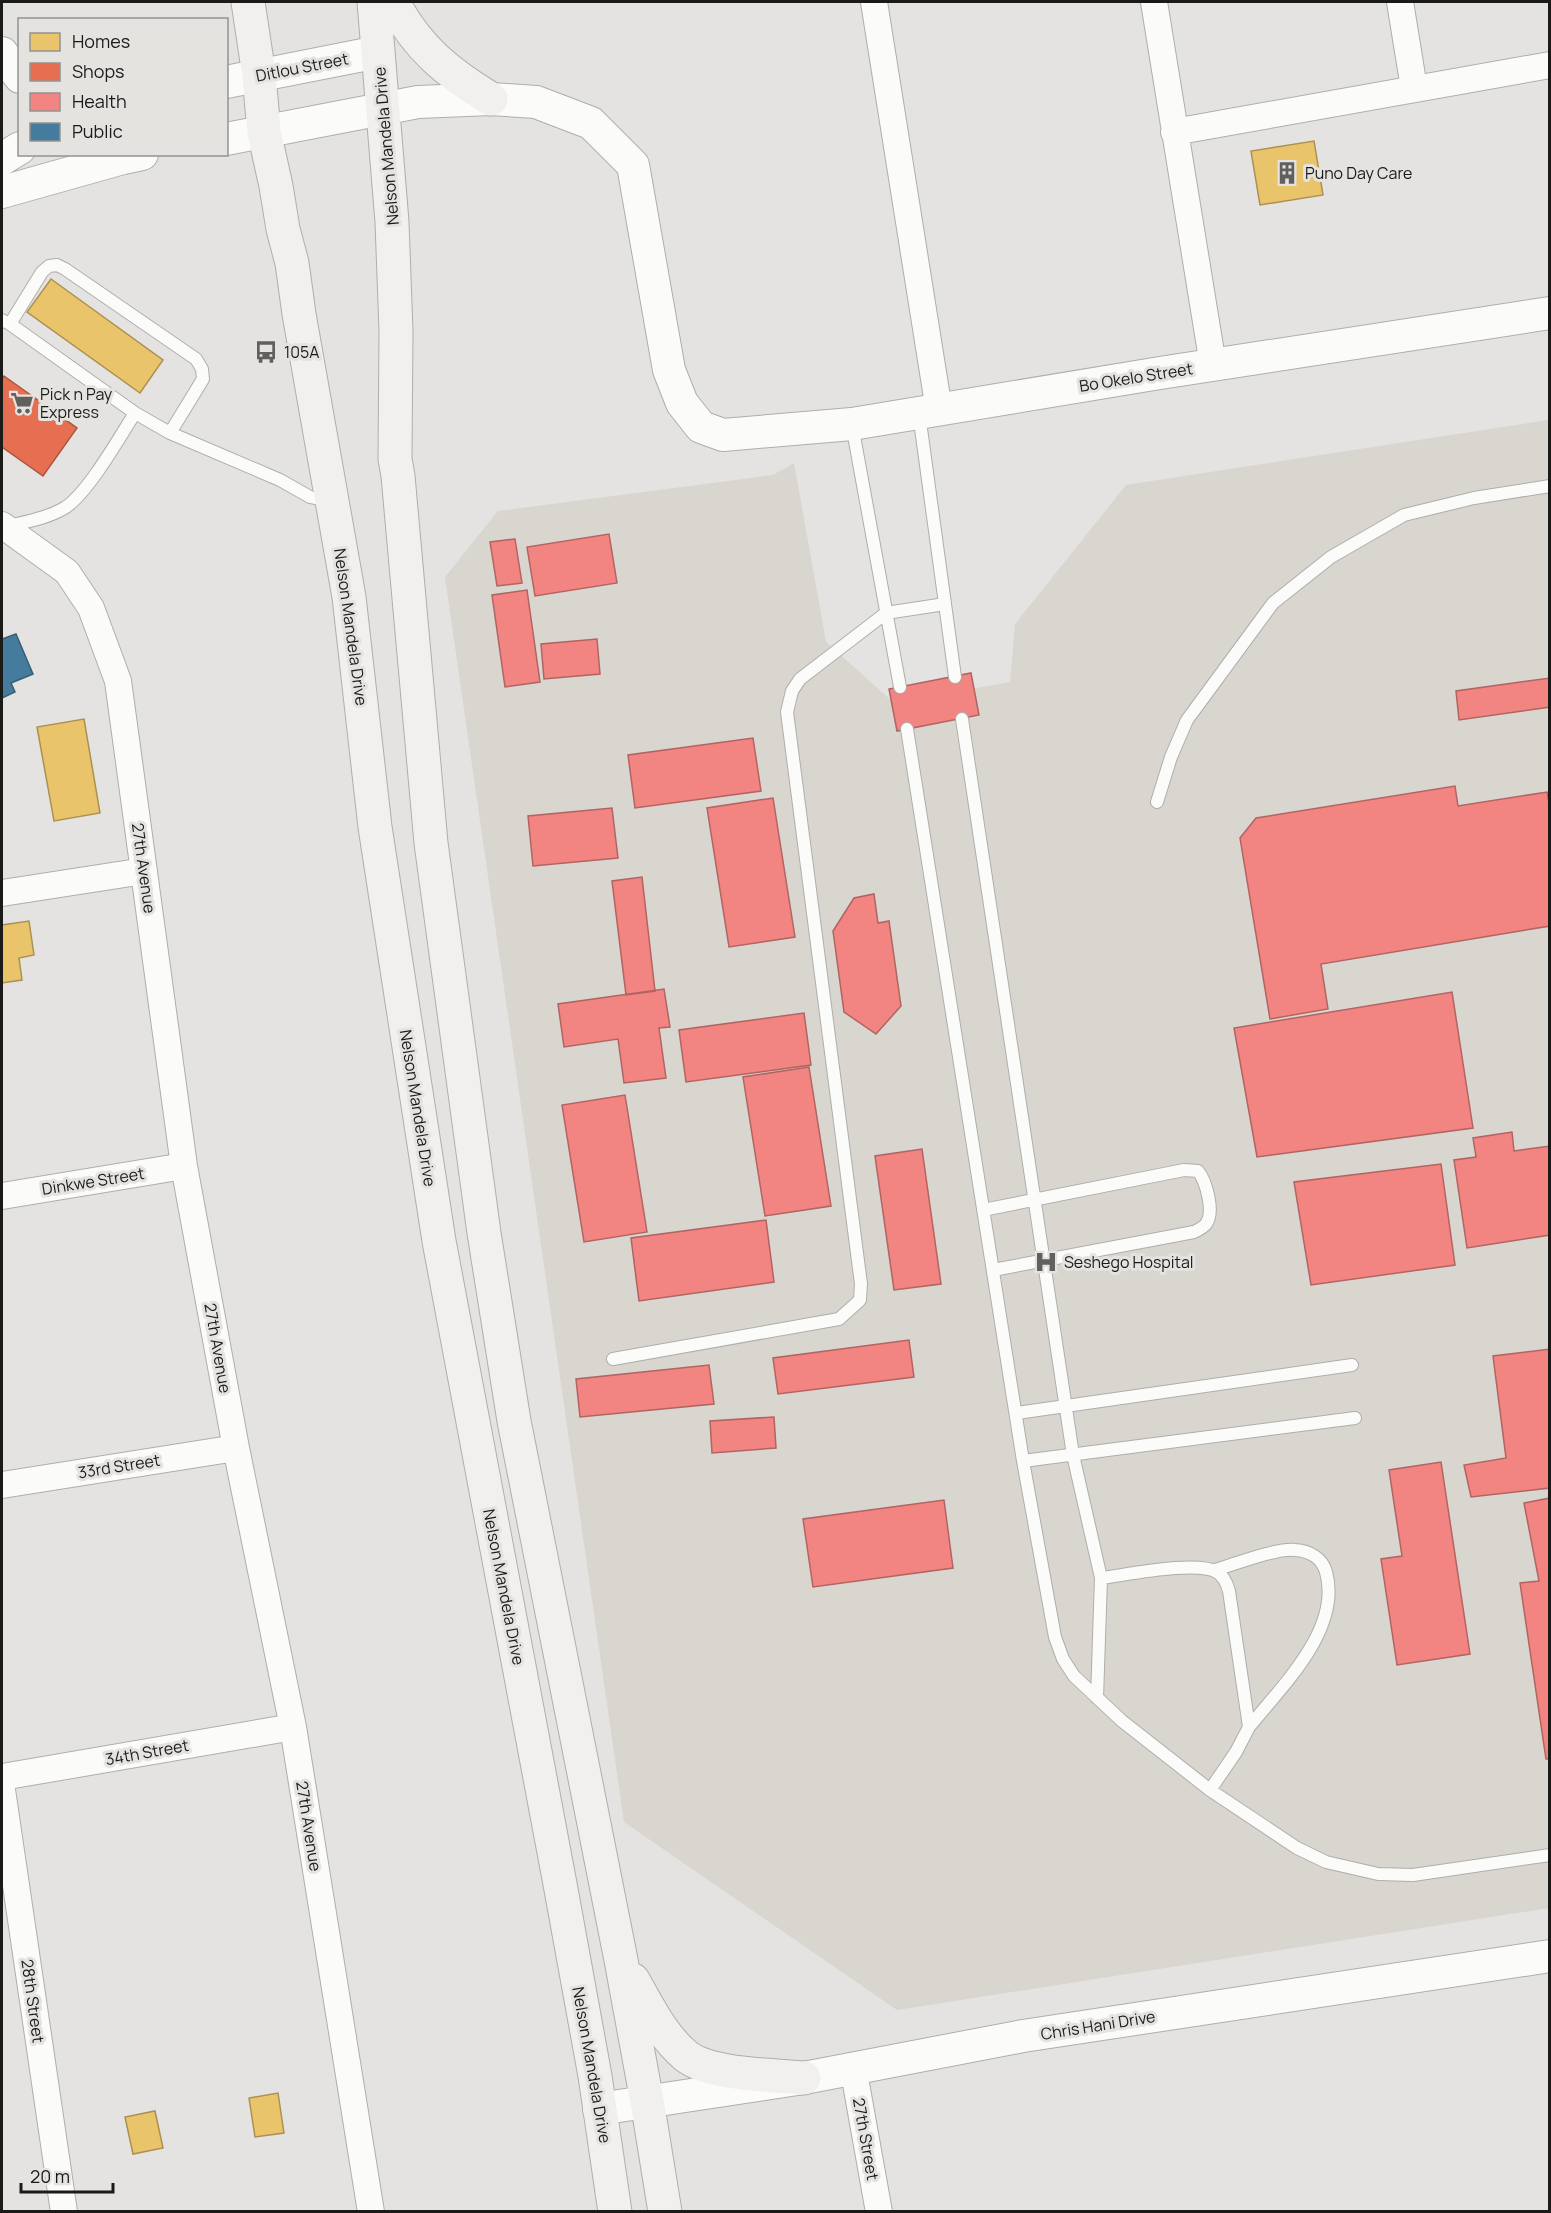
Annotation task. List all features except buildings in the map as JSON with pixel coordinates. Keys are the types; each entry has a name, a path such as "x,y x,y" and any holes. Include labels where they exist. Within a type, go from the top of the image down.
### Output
{"main road":[{"name":"Nelson Mandela Drive","path":"248,2 259,75 264,132 283,229 292,262 298,314 349,597 375,827 439,1242 560,1884 615,2211"},
{"name":"Nelson Mandela Drive","path":"374,2 392,222 396,331 395,459 432,855 484,1233 514,1421 621,1960 665,2211"},
{"path":"393,2 417,40 457,78 491,99"},
{"path":"621,1960 662,2029 687,2057 716,2068 804,2078"}],"street":[{"path":"874,2 929,411"},
{"path":"1154,2 1214,365"},
{"path":"1400,2 1414,88"},
{"path":"2,52 18,74"},
{"name":"Ditlou Street","path":"228,82 378,52"},
{"path":"1174,132 1550,65"},
{"path":"228,139 418,102 491,99"},
{"name":"Bo Okelo Street","path":"491,99 536,102 591,123 633,165 669,370 682,403 701,427 723,435 852,424 1550,313"},
{"path":"2,159 18,149"},
{"path":"2,192 132,156"},
{"name":"27th Avenue","path":"3,526 67,572 91,608 118,681 184,1166 236,1448 293,1727 371,2211"},
{"path":"2,893 144,870"},
{"name":"Dinkwe Street","path":"2,1196 184,1166"},
{"name":"33rd Street","path":"2,1485 236,1448"},
{"name":"34th Street","path":"2,1777 293,1727"},
{"name":"28th Street","path":"2,1790 64,2211"},
{"name":"Chris Hani Drive","path":"599,2109 804,2078 1023,2036 1550,1956"},
{"name":"27th Street","path":"853,2067 879,2211"}],"lane":[{"path":"170,433 203,379 202,369 196,359 57,265 42,272 6,322 135,413 170,433 280,480 310,497 332,501"},
{"path":"929,411 945,604 955,676"},
{"path":"3,526 44,516 66,507 82,493 135,413"},
{"path":"852,424 900,687"},
{"path":"1157,802 1171,758 1187,720 1273,603 1331,557 1404,515 1474,498 1550,486"},
{"path":"613,1359 839,1319 860,1300 861,1284 787,712 792,690 800,679 886,613 945,604"},
{"path":"962,719 1065,1406 1073,1455 1101,1578 1097,1698"},
{"path":"907,729 1023,1461 1055,1637 1063,1659 1074,1676 1153,1747 1210,1790 1297,1848 1326,1862 1378,1874 1413,1875 1550,1855"},
{"path":"983,1210 1184,1170 1198,1171 1204,1179 1210,1214 1206,1225 1194,1232 993,1270"},
{"path":"1017,1413 1352,1365"},
{"path":"1023,1461 1355,1418"},
{"path":"1101,1578 1192,1567 1215,1570 1294,1549 1318,1557 1325,1566 1330,1597 1325,1621 1315,1644 1250,1727 1210,1790"},
{"path":"1215,1570 1225,1581 1229,1591 1250,1727"}],"shaded area":[{"name":"Seshego Hospital","path":"1549,420 1549,1908 897,2010 624,1822 445,577 498,511 773,475 794,463 826,642 894,703 1010,682 1015,624 1126,485"}],"place":[{"name":"Puno Day Care","path":"1287,173"},
{"name":"105A","path":"266,352"},
{"name":"Pick n Pay Express","path":"22,403"},
{"name":"Seshego Hospital","path":"1046,1262"}]}
